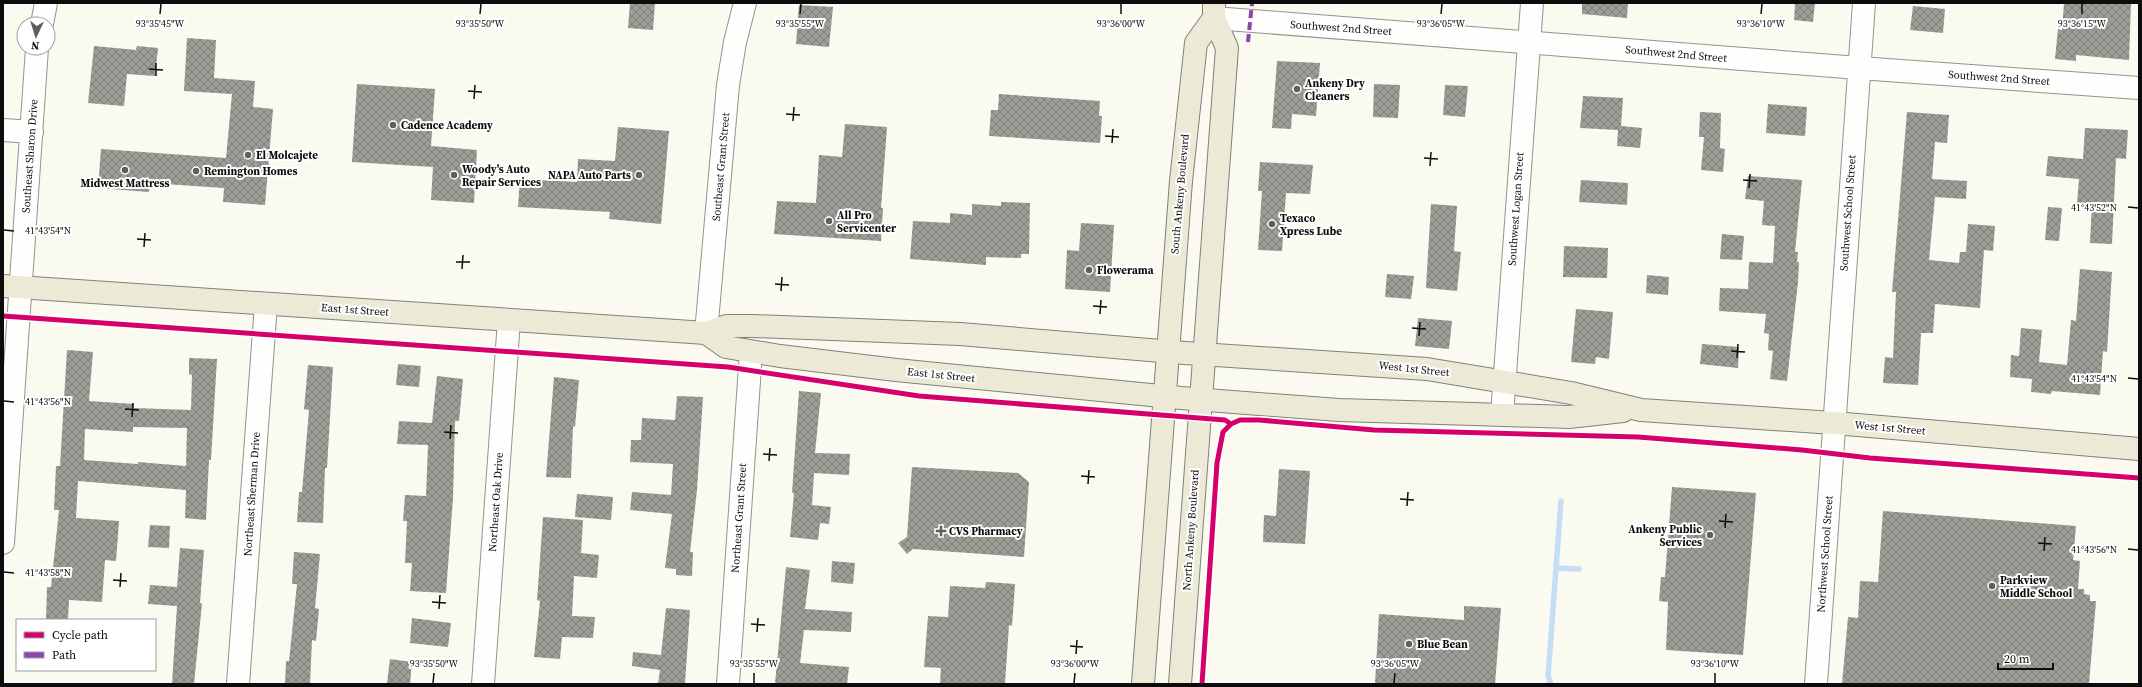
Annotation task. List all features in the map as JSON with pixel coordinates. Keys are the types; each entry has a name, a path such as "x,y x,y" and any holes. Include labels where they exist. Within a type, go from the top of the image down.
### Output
{"main road":[{"name":"South Ankeny Boulevard","path":"1178,392 1185,353 1227,48 1214,10"},
{"name":"South Ankeny Boulevard","path":"1202,375 1185,353 1180,185 1196,43 1214,10"},
{"name":"East 1st Street","path":"12,287 706,333 727,326 844,329 960,334 1185,353"},
{"name":"East 1st Street","path":"706,333 726,347 750,352 896,370 1178,392"},
{"name":"West 1st Street","path":"1185,353 1427,369 1571,393 1641,410"},
{"name":"North Ankeny Boulevard","path":"1143,684 1178,392 1202,375"},
{"name":"West 1st Street","path":"1178,392 1339,410 1569,417 1641,410 1834,423 2139,448"},
{"name":"North Ankeny Boulevard","path":"1178,392 1180,684"}],"street":[{"path":"44,16 46,3"},
{"name":"Southeast Grant Street","path":"706,333 728,86 735,42 745,3"},
{"name":"Southwest Logan Street","path":"1502,415 1532,3"},
{"name":"Southwest School Street","path":"1834,423 1864,3"},
{"name":"Southwest 2nd Street","path":"1214,10 1270,23 1529,41 1859,68 2139,88"},
{"name":"Southeast Sharon Drive","path":"3,543 12,287 32,132 37,56"},
{"path":"3,130 32,132"},
{"name":"Northeast Sherman Drive","path":"238,684 266,304"},
{"name":"Northeast Oak Drive","path":"483,684 509,320"},
{"name":"Northeast Grant Street","path":"728,684 750,352"},
{"name":"Northwest School Street","path":"1816,684 1834,423"}],"building":[{"path":"630,3 655,3 653,30 628,28"},
{"path":"1582,3 1628,3 1627,18 1582,14"},
{"path":"1795,3 1815,3 1813,22 1794,20"},
{"path":"2064,3 2131,3 2129,60 2076,55 2076,61 2055,59 2058,29 2062,30"},
{"path":"799,5 833,7 829,47 796,44"},
{"path":"1913,6 1945,9 1943,33 1910,30"},
{"path":"187,38 216,40 214,78 255,81 253,107 273,109 265,205 223,202 224,188 150,183 149,192 98,188 101,149 226,158 232,94 184,91"},
{"path":"94,46 136,50 137,46 158,48 155,76 127,74 124,106 88,103"},
{"name":"Ankeny Dry Cleaners","path":"1277,61 1320,63 1316,116 1292,114 1291,129 1272,128"},
{"name":"Cadence Academy","path":"357,84 435,89 431,146 477,150 474,203 431,200 433,167 352,162"},
{"path":"1374,84 1400,85 1398,118 1373,117"},
{"path":"1445,85 1468,86 1465,117 1443,115"},
{"path":"999,94 1100,101 1099,116 1102,116 1100,143 989,136 991,110 998,110"},
{"path":"1583,96 1623,98 1621,126 1642,128 1640,148 1617,146 1618,130 1580,128"},
{"path":"1768,104 1807,107 1805,136 1766,133"},
{"path":"1700,112 1721,113 1720,148 1725,149 1723,172 1701,170 1704,137 1699,137"},
{"path":"1907,112 1949,115 1947,143 1935,142 1932,179 1967,181 1966,199 1935,197 1929,260 1959,263 1960,252 1966,252 1968,224 1995,226 1993,251 1984,250 1980,308 1935,304 1933,333 1921,333 1918,385 1883,383 1885,357 1893,358 1896,292 1892,292"},
{"path":"845,124 887,127 881,208 883,208 881,241 774,234 777,201 816,203 819,155 842,157"},
{"path":"618,127 669,131 661,224 609,219 610,212 518,207 520,179 577,182 578,159 615,161"},
{"path":"2085,128 2128,130 2126,159 2116,158 2112,244 2090,243 2092,203 2077,203 2079,179 2046,176 2048,156 2083,159"},
{"path":"1260,162 1313,165 1310,194 1286,193 1282,251 1258,250 1262,191 1258,191"},
{"path":"1748,176 1802,180 1795,252 1798,252 1797,262 1799,262 1798,282 1787,381 1770,379 1773,351 1768,350 1769,334 1764,333 1766,314 1719,311 1720,288 1748,289 1749,262 1773,263 1775,226 1762,225 1764,201 1745,199"},
{"path":"1581,180 1628,183 1627,205 1579,202"},
{"path":"1001,202 1030,203 1029,254 1021,254 1021,258 986,257 986,265 910,259 913,221 950,223 950,213 972,215 972,204 1001,206"},
{"path":"1431,204 1457,206 1454,251 1461,252 1457,291 1426,288"},
{"path":"2048,207 2062,208 2059,241 2045,240"},
{"name":"Flowerama","path":"1081,223 1114,225 1110,292 1065,289 1067,250 1079,251"},
{"path":"1722,234 1744,236 1742,260 1720,259"},
{"path":"1564,246 1608,248 1607,278 1563,277"},
{"path":"2080,269 2112,272 2107,352 2103,351 2100,395 2052,391 2051,394 2031,392 2032,379 2010,377 2011,355 2019,356 2021,328 2042,330 2039,362 2067,365 2071,320 2076,321"},
{"path":"1387,274 1414,276 1411,299 1385,297"},
{"path":"1647,275 1669,277 1668,295 1646,293"},
{"path":"1576,309 1613,312 1609,359 1596,357 1595,364 1571,362"},
{"path":"1418,318 1452,321 1449,349 1415,346"},
{"path":"1702,344 1739,347 1738,368 1700,364"},
{"path":"67,350 93,352 89,401 134,404 134,408 191,410 192,375 189,374 189,358 217,359 206,520 185,518 186,490 78,481 76,518 119,521 116,561 105,560 102,602 69,600 68,619 46,619 47,587 51,587 59,510 54,510 56,466 60,466","holes":["133,427 187,428 186,466 84,460 85,429 133,432"]},
{"path":"398,364 421,366 419,387 396,385"},
{"path":"308,365 333,367 327,468 325,468 323,523 297,522 299,492 302,492 309,410 304,409"},
{"path":"437,376 463,379 459,421 455,421 453,498 446,593 410,591 412,563 405,563 407,521 403,521 405,495 426,496 428,445 397,444 399,421 432,423"},
{"path":"554,377 579,380 575,427 573,426 571,478 546,477"},
{"path":"799,391 821,393 815,453 850,454 849,475 814,473 812,505 831,507 829,524 820,523 818,540 790,537 794,493 792,493"},
{"path":"677,396 703,397 697,490 690,552 693,552 692,576 676,575 676,569 665,568 672,514 630,510 632,492 671,495 673,464 630,462 631,440 641,440 642,418 675,420"},
{"name":"CVS Pharmacy","path":"912,467 1018,473 1029,482 1024,557 913,549 907,554 898,543 907,537"},
{"path":"1279,469 1310,471 1305,544 1263,542 1264,515 1276,516"},
{"name":"Ankeny Public Services","path":"1672,487 1756,493 1743,655 1666,650 1668,602 1659,601 1661,577 1665,577"},
{"path":"577,494 613,497 611,520 575,517"},
{"name":"Parkview Middle School","path":"1883,511 2076,526 2073,560 2080,561 2078,589 2084,589 2084,594 2090,595 2090,601 2096,601 2089,684 1842,684 1848,617 1858,618 1860,581 1878,582"},
{"path":"543,517 583,520 581,553 599,555 597,578 574,576 572,616 595,617 593,638 562,637 560,659 534,657 540,601 537,600"},
{"path":"150,525 170,526 169,548 148,547"},
{"path":"180,548 204,550 200,603 202,603 194,684 172,684 177,606 148,604 150,585 177,587"},
{"path":"294,552 320,554 315,608 319,609 316,641 312,640 310,684 285,684 286,661 289,661 297,584 292,584"},
{"path":"832,561 855,563 853,584 831,582"},
{"path":"786,567 810,570 805,609 852,612 851,632 804,630 800,663 849,667 847,684 775,684"},
{"path":"986,582 1015,584 1012,626 1009,625 1005,684 940,684 941,668 924,667 928,616 948,617 950,586 985,588"},
{"path":"1464,606 1501,608 1495,684 1375,684 1379,614 1464,620"},
{"path":"666,608 690,610 685,684 658,684 660,670 632,666 633,652 661,655"},
{"path":"412,618 451,623 448,647 410,643"},
{"path":"390,659 412,662 410,684 387,683"}],"waterway":[{"path":"1551,684 1548,676 1561,501"},
{"path":"1557,568 1579,569"}],"marked path":[{"path":"1248,42 1252,3"}],"cycle path":[{"path":"3,316 728,367 919,396 1225,420 1231,424 1240,420 1259,420 1374,430 1638,437 1802,450 1870,458 2139,478"},
{"path":"1202,684 1217,463 1223,432 1231,424"}],"place":[{"name":"Ankeny Dry Cleaners","path":"1297,89"},
{"name":"Cadence Academy","path":"393,125"},
{"name":"El Molcajete","path":"248,155"},
{"name":"Midwest Mattress","path":"125,170"},
{"name":"Remington Homes","path":"196,171"},
{"name":"Woody's Auto Repair Services","path":"454,175"},
{"name":"NAPA Auto Parts","path":"639,175"},
{"name":"All Pro Servicenter","path":"829,221"},
{"name":"Texaco Xpress Lube","path":"1272,224"},
{"name":"Flowerama","path":"1089,270"},
{"name":"CVS Pharmacy","path":"941,531"},
{"name":"Ankeny Public Services","path":"1710,535"},
{"name":"Parkview Middle School","path":"1992,586"},
{"name":"Blue Bean","path":"1409,644"}]}
